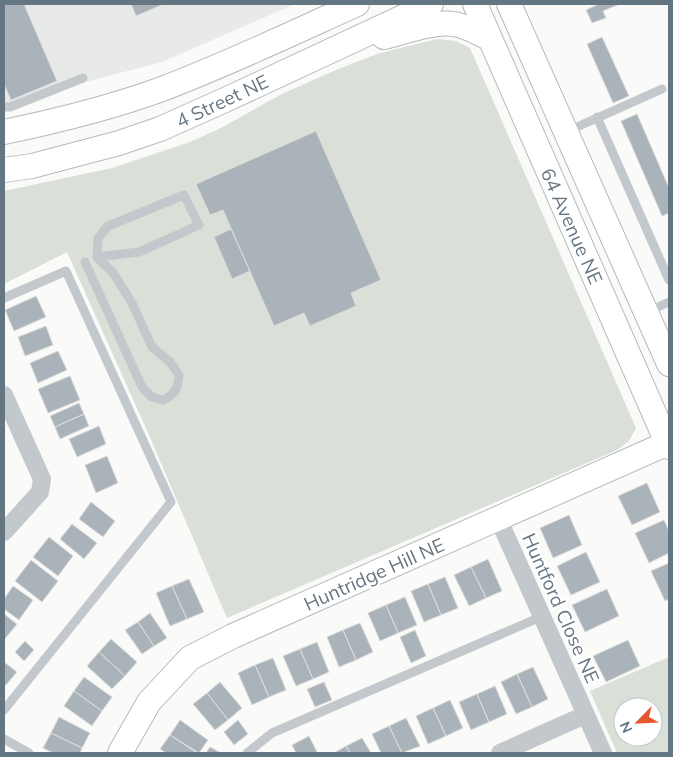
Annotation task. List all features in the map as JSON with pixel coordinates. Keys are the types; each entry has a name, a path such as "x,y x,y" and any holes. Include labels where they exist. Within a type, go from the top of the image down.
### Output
{"main road":[{"name":"4 Street NE","path":"4,132 97,110 161,89 357,4"},
{"name":"4 Street NE","path":"4,170 32,166 100,148 160,129 431,4"},
{"name":"64 Avenue NE","path":"475,4 668,445"},
{"name":"64 Avenue NE","path":"515,9 565,132 669,364"},
{"path":"336,48 442,24 455,24 466,27 490,39"},
{"name":"Huntridge Hill NE","path":"120,753 149,702 190,658 233,636 498,518 668,445"}],"street":[{"path":"4,395 42,479 40,492 4,532"},
{"name":"Huntford Close NE","path":"498,518 603,753"},
{"path":"500,753 585,715"}],"lane":[{"path":"4,108 83,78"},
{"path":"565,132 662,89"},
{"path":"597,117 669,280"},
{"path":"85,262 142,387 152,397 164,400 173,396 178,388 179,375 170,362 152,347 132,303 114,274 97,257 98,238 108,226 184,195 199,225 139,252 97,257"},
{"path":"4,298 66,271 171,502 4,710"},
{"path":"647,312 669,302"},
{"path":"247,753 272,733 543,616"},
{"path":"4,739 29,753"}],"shaded area":[{"path":"4,4 295,4 162,62 74,85 4,112"},
{"path":"437,39 456,41 470,48 636,428 629,441 617,450 227,618 149,435 67,252 4,284 4,191 112,168 190,142 219,129 280,95 331,72 377,54"},
{"path":"669,657 669,753 617,753 614,747 663,747 663,697 613,697 613,744 590,691"}],"building":[{"path":"4,4 24,4 57,81 11,100 4,84"},
{"path":"131,4 164,4 136,16"},
{"path":"599,4 620,4 603,11 606,18 592,23 586,10"},
{"path":"602,37 629,96 613,103 587,44"},
{"path":"637,114 669,188 669,213 662,216 621,121"},
{"path":"316,131 381,280 351,293 356,306 310,326 304,313 274,326 223,210 210,215 196,184"},
{"path":"231,229 250,271 232,279 214,237"},
{"path":"36,296 46,317 14,331 5,310"},
{"path":"46,326 53,345 25,356 18,337"},
{"path":"58,351 67,370 38,383 30,363"},
{"path":"70,376 80,400 48,413 38,389"},
{"path":"79,403 84,414 55,427 50,416"},
{"path":"84,414 89,426 60,439 55,427"},
{"path":"99,426 106,444 77,457 69,439"},
{"path":"107,456 118,483 96,493 85,465"},
{"path":"647,483 660,512 632,525 618,496"},
{"path":"91,502 115,521 103,537 79,519"},
{"path":"569,515 582,545 553,558 540,528"},
{"path":"664,520 669,531 669,553 649,563 635,533"},
{"path":"72,524 97,543 84,559 60,539"},
{"path":"49,537 73,556 58,576 33,557"},
{"path":"586,552 600,582 571,595 557,566"},
{"path":"488,559 502,591 486,598 471,567"},
{"path":"31,560 58,581 42,602 15,581"},
{"path":"669,563 669,599 665,601 651,571"},
{"path":"471,567 486,598 469,606 454,575"},
{"path":"445,577 458,608 441,615 428,584"},
{"path":"189,579 204,612 187,619 172,586"},
{"path":"428,584 441,615 424,622 411,591"},
{"path":"13,586 33,600 19,620 4,609 4,599"},
{"path":"172,586 187,619 170,626 156,593"},
{"path":"607,589 619,616 585,632 572,605"},
{"path":"405,597 417,625 398,633 386,605"},
{"path":"386,605 398,633 380,641 368,613"},
{"path":"150,613 167,638 154,646 138,622"},
{"path":"4,614 17,624 4,640"},
{"path":"138,622 154,646 142,654 125,630"},
{"path":"360,623 373,652 356,660 343,630"},
{"path":"343,630 356,660 339,667 327,637"},
{"path":"415,630 426,656 411,663 400,637"},
{"path":"111,639 137,662 125,676 99,652"},
{"path":"628,640 640,666 606,682 593,656"},
{"path":"25,641 34,650 24,661 15,652"},
{"path":"317,642 329,672 313,679 300,649"},
{"path":"300,649 313,679 296,686 283,656"},
{"path":"99,652 125,676 112,689 87,666"},
{"path":"273,658 286,690 269,697 255,665"},
{"path":"4,662 17,672 6,685 4,683"},
{"path":"255,665 269,697 252,705 238,673"},
{"path":"533,667 548,699 532,707 517,674"},
{"path":"517,674 532,707 516,714 501,682"},
{"path":"84,677 112,697 102,711 74,691"},
{"path":"220,682 242,708 228,720 207,693"},
{"path":"324,682 332,700 315,707 307,689"},
{"path":"495,686 507,714 489,722 477,694"},
{"path":"74,691 102,711 92,726 64,706"},
{"path":"207,693 228,720 215,730 193,704"},
{"path":"477,694 489,722 471,730 459,702"},
{"path":"450,700 463,728 446,736 433,708"},
{"path":"433,708 446,736 428,744 416,716"},
{"path":"59,717 90,733 82,748 51,733"},
{"path":"406,718 420,746 402,753 389,726"},
{"path":"180,720 208,740 199,753 170,735"},
{"path":"238,720 248,734 234,745 224,732"},
{"path":"389,726 402,753 381,753 372,734"},
{"path":"51,733 82,748 80,753 53,753 43,748"},
{"path":"170,735 197,753 166,753 160,749"},
{"path":"309,736 317,752 296,753 292,745"},
{"path":"362,738 371,753 350,753 346,746"},
{"path":"346,746 350,753 334,753"},
{"path":"210,747 221,753 206,753"}]}
